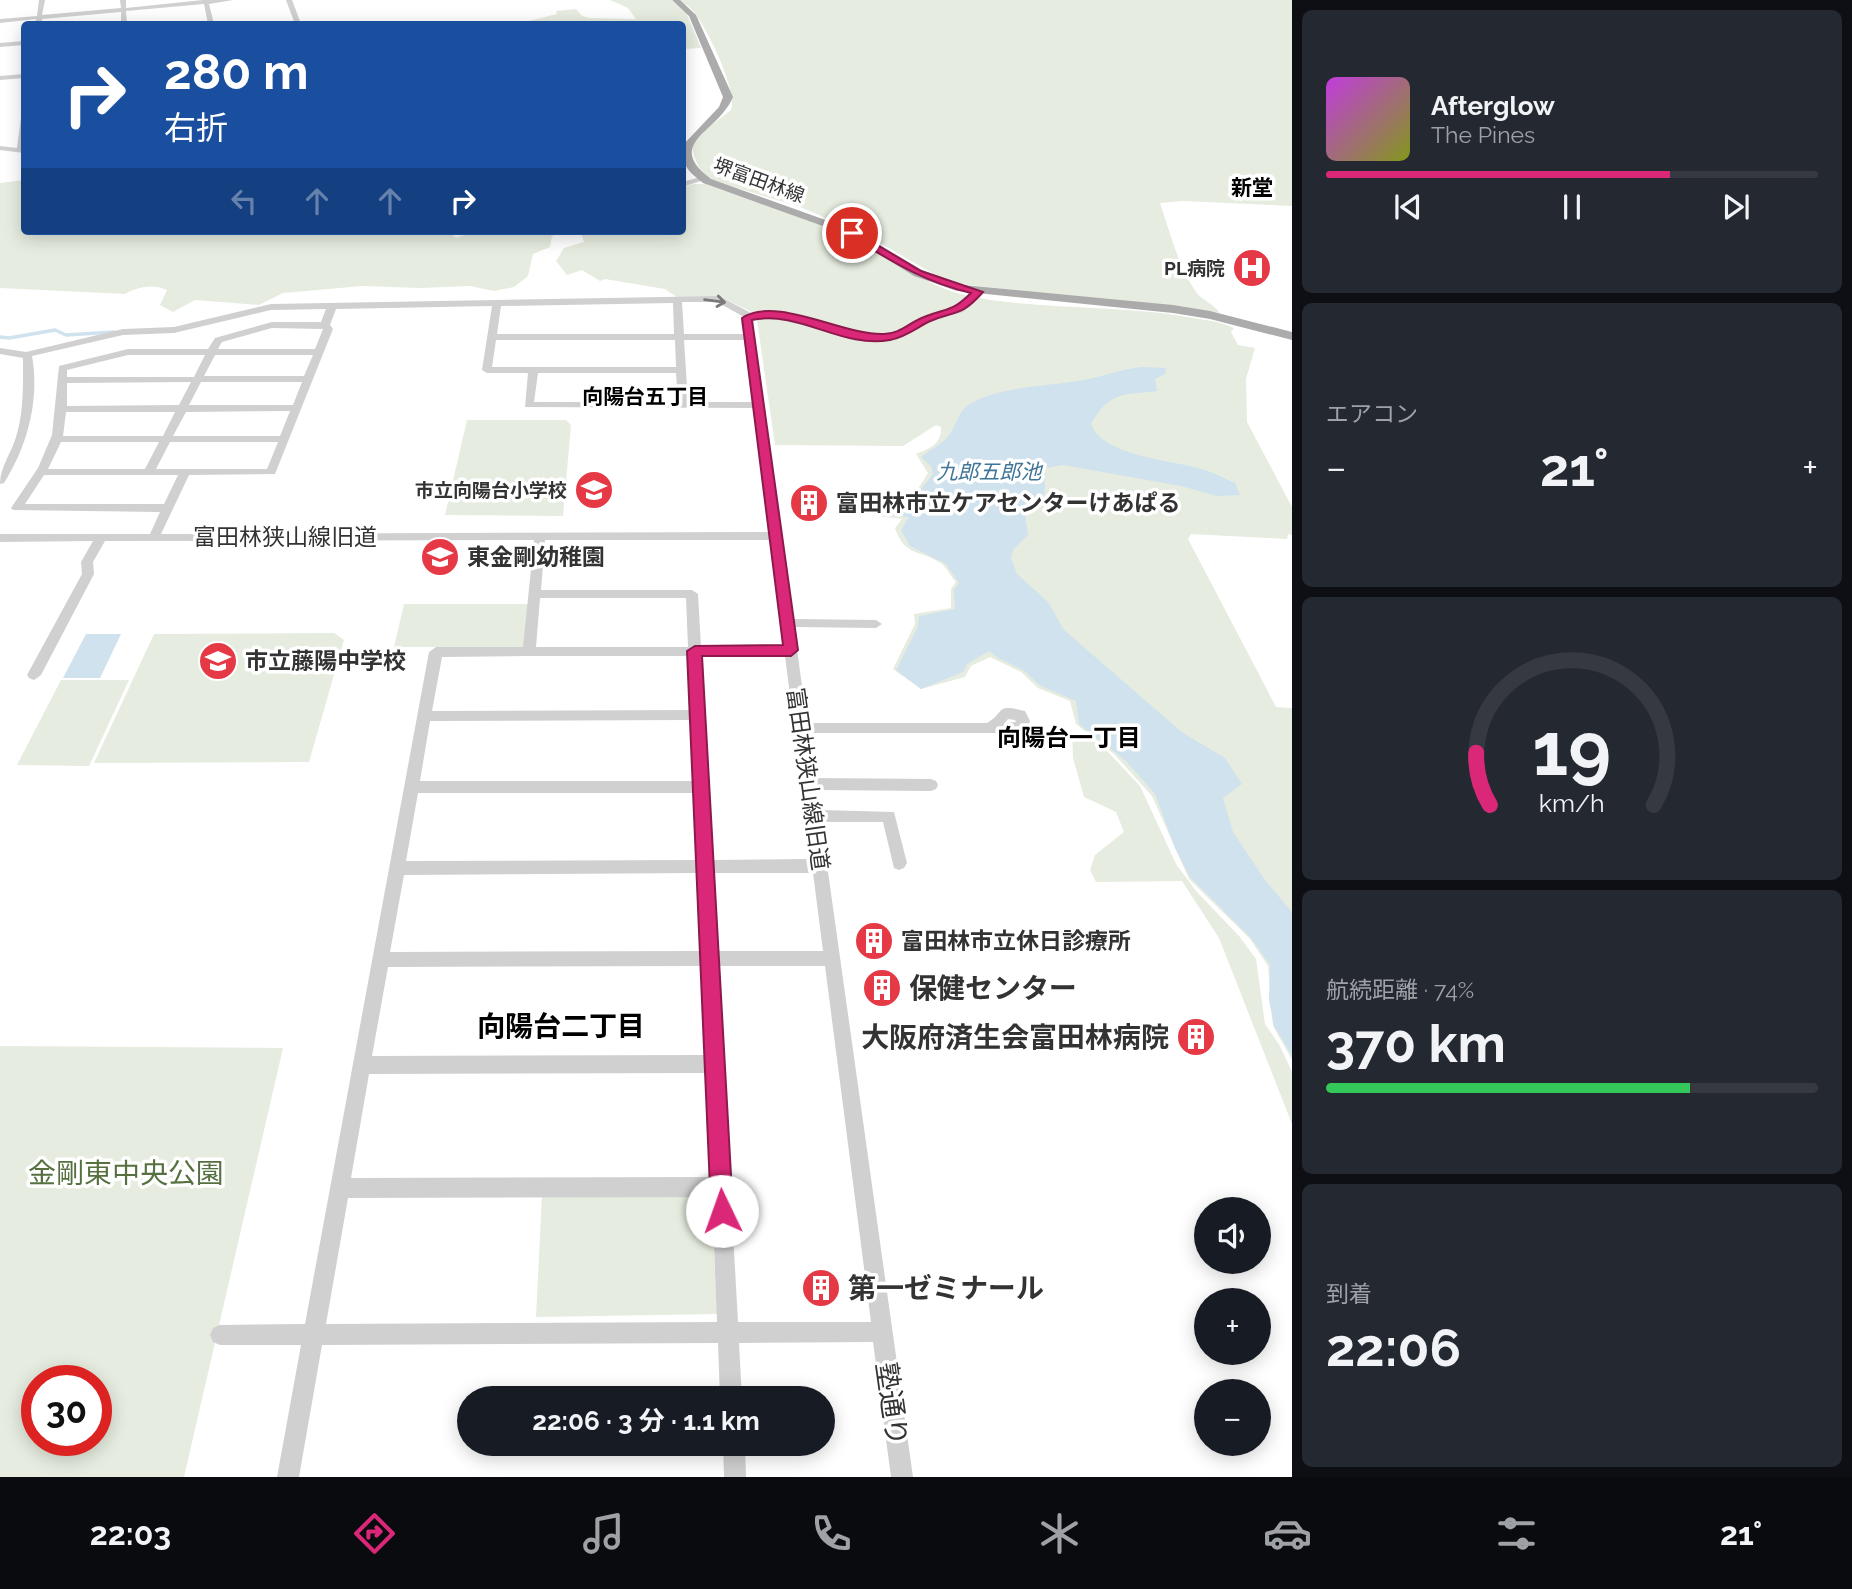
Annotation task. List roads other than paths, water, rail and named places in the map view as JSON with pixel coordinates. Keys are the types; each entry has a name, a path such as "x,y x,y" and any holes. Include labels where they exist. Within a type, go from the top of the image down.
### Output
{"main road":[{"name":"堺富田林線","path":"676,0 692,15 728,97 724,110 695,134 686,150 688,162 703,178 839,227 863,238 925,276 978,292 1210,314 1292,336"}],"street":[{"path":"42,0 38,21 230,0"},
{"path":"123,0 124,21"},
{"path":"289,0 297,21"},
{"path":"206,1 209,21"},
{"path":"0,22 21,21"},
{"path":"0,45 21,43"},
{"path":"0,78 21,76"},
{"path":"0,148 21,151"},
{"path":"686,184 703,178"},
{"path":"0,351 26,355 123,332 174,330 271,307 719,299 750,316 786,315 853,335 886,338 901,334 926,319 960,310 978,292"},
{"path":"677,300 683,405"},
{"path":"497,303 487,370 681,370"},
{"path":"41,472 271,472 328,329 325,325 332,306"},
{"path":"750,316 746,321 775,536"},
{"path":"149,472 218,340 272,326 325,325"},
{"path":"492,337 748,337"},
{"path":"168,508 18,508 41,472 56,439 61,409 62,368 128,352 318,352"},
{"path":"0,481 18,450 26,428 26,355"},
{"path":"533,370 528,405 757,405"},
{"path":"61,380 307,379"},
{"path":"61,409 296,408"},
{"path":"56,439 284,439"},
{"path":"154,537 185,472"},
{"path":"529,652 540,536"},
{"name":"富田林狭山線旧道","path":"0,538 775,536 882,1332"},
{"path":"34,675 88,574 87,562 101,538"},
{"path":"534,594 692,594 731,1386"},
{"path":"787,623 876,624"},
{"path":"288,1477 436,652 791,650"},
{"path":"425,716 698,715"},
{"path":"801,728 990,727"},
{"path":"808,784 931,785"},
{"path":"412,788 701,787"},
{"path":"813,816 890,816 899,863"},
{"path":"397,868 820,866"},
{"path":"381,960 832,958"},
{"path":"362,1065 715,1064"},
{"path":"340,1188 721,1187"},
{"path":"220,1335 882,1332"},
{"name":"塾通り","path":"882,1332 902,1477"},
{"path":"734,1456 735,1477"}],"water":[{"name":"九郎五郎池","path":"1141,367 1166,368 1165,374 1155,379 1157,391 1126,394 1111,400 1091,424 1098,435 1110,444 1141,456 1212,473 1235,483 1240,495 1217,496 1181,486 1063,465 1046,468 1044,494 1025,514 1028,535 1013,550 1011,558 1017,574 1048,602 1064,630 1183,733 1225,758 1242,784 1223,798 1233,832 1265,880 1292,912 1292,1056 1274,1026 1269,1000 1270,965 1251,938 1190,877 1175,848 1155,794 1126,761 1079,724 1076,701 1041,686 1023,670 989,651 967,664 963,672 921,689 896,670 918,626 919,616 955,609 954,590 959,583 946,564 910,546 901,530 909,517 887,515 882,508 895,501 914,498 933,474 931,466 921,457 947,438 967,406 985,397"},
{"path":"86,634 121,634 100,678 63,678"}],"waterway":[{"path":"0,337 9,338 55,330 66,335 114,332"}],"place":[{"name":"PL病院","path":"1252,268"},
{"name":"市立向陽台小学校","path":"594,490"},
{"name":"富田林市立ケアセンターけあぱる","path":"809,503"},
{"name":"東金剛幼稚園","path":"440,557"},
{"name":"市立藤陽中学校","path":"218,661"},
{"name":"富田林市立休日診療所","path":"874,941"},
{"name":"保健センター","path":"882,988"},
{"name":"大阪府済生会富田林病院","path":"1196,1037"},
{"name":"第一ゼミナール","path":"821,1288"}],"district":[{"name":"新堂","path":"1252,188"},
{"name":"向陽台五丁目","path":"645,397"},
{"name":"向陽台一丁目","path":"1069,738"},
{"name":"向陽台二丁目","path":"561,1026"}],"park label":[{"name":"金剛東中央公園","path":"126,1173"}]}
